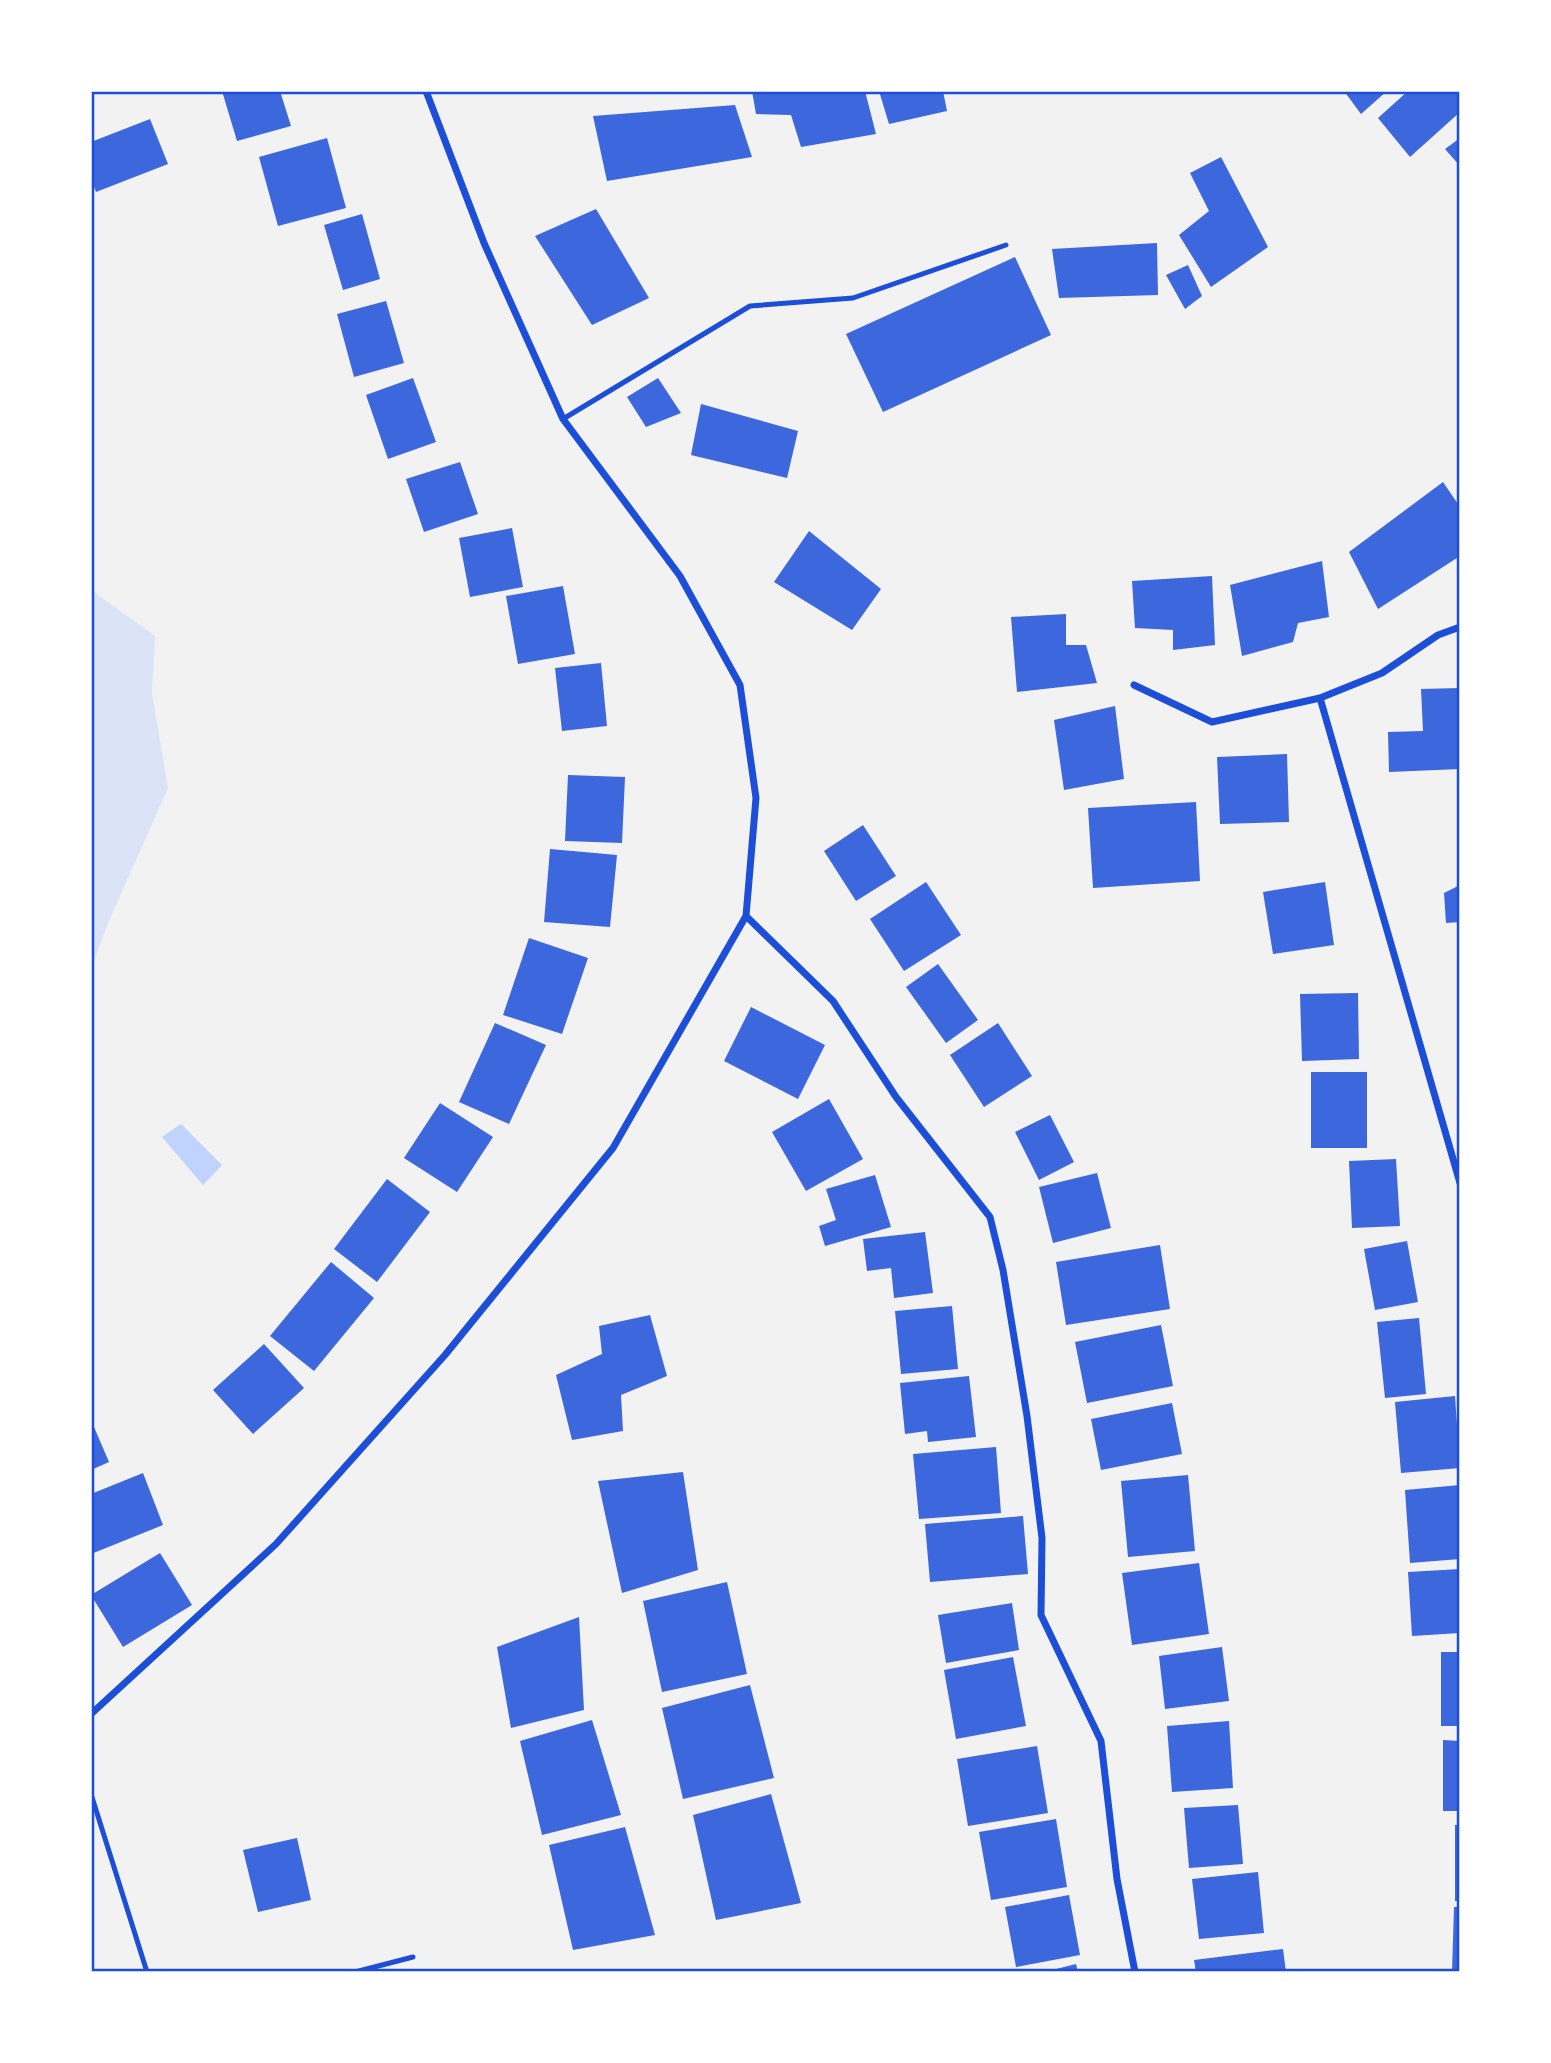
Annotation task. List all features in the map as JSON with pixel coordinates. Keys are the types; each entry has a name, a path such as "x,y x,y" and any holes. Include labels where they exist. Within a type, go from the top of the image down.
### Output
{"street":[{"path":"91,1714 276,1544 445,1355 614,1148 746,916 757,798 740,685 680,576 563,419 484,243 426,91"},
{"path":"1134,685 1212,722 1320,698 1382,673 1438,635 1460,627"},
{"path":"1320,698 1460,1182"},
{"path":"746,916 833,1001 896,1097 990,1217 1003,1270 1027,1416 1042,1538 1041,1615 1101,1741 1117,1880 1135,1972"}],"lane":[{"path":"563,419 750,306 853,298 1006,245"},
{"path":"91,1794 148,1972"},
{"path":"355,1972 413,1956"}],"shaded area":[{"path":"91,590 155,636 152,694 168,788 91,968"}],"water":[{"path":"181,1124 222,1165 203,1185 162,1137"}],"building":[{"path":"222,91 280,91 291,126 237,141"},
{"path":"752,91 865,91 876,134 801,147 791,115 756,114"},
{"path":"879,91 943,91 947,111 889,124"},
{"path":"1083,91 1108,91 1108,93 1083,94"},
{"path":"1344,91 1387,91 1361,114"},
{"path":"1408,91 1460,91 1460,112 1410,157 1378,118"},
{"path":"735,105 752,157 607,181 593,116"},
{"path":"150,119 168,164 96,192 91,178 91,142"},
{"path":"327,138 346,208 278,226 259,157"},
{"path":"1460,138 1460,166 1445,149"},
{"path":"1221,157 1268,247 1211,287 1179,235 1209,211 1190,173"},
{"path":"596,209 649,298 592,325 535,236"},
{"path":"362,214 380,279 343,290 324,225"},
{"path":"1157,243 1158,295 1059,298 1052,249"},
{"path":"1015,257 1051,335 883,412 846,334"},
{"path":"1188,265 1202,296 1185,309 1166,275"},
{"path":"386,301 404,363 354,377 337,314"},
{"path":"413,378 436,442 388,459 366,395"},
{"path":"658,378 681,413 646,427 627,397"},
{"path":"701,404 798,431 787,478 691,455"},
{"path":"460,462 478,514 424,532 406,479"},
{"path":"1443,482 1460,507 1460,556 1378,609 1349,552"},
{"path":"512,528 523,587 470,597 459,538"},
{"path":"809,531 881,589 852,630 774,582"},
{"path":"1322,561 1329,617 1298,623 1293,642 1242,656 1230,585"},
{"path":"1212,576 1215,645 1173,650 1173,630 1135,628 1132,581"},
{"path":"563,586 575,654 518,664 506,596"},
{"path":"1066,614 1066,645 1086,645 1097,683 1017,692 1011,617"},
{"path":"601,663 607,726 562,731 555,668"},
{"path":"1460,688 1460,769 1389,772 1388,732 1423,731 1421,689"},
{"path":"1115,706 1124,779 1064,790 1054,720"},
{"path":"1287,754 1289,822 1220,824 1217,757"},
{"path":"568,775 625,777 622,843 565,841"},
{"path":"1196,802 1200,881 1093,888 1088,808"},
{"path":"863,825 896,876 856,901 824,851"},
{"path":"550,849 617,855 610,927 544,922"},
{"path":"926,882 961,935 904,971 870,919"},
{"path":"1325,882 1334,945 1273,954 1263,892"},
{"path":"1460,885 1460,922 1446,923 1444,893"},
{"path":"529,938 588,958 562,1034 503,1015"},
{"path":"938,964 978,1020 946,1043 906,987"},
{"path":"1358,993 1359,1059 1302,1061 1300,994"},
{"path":"751,1007 825,1045 798,1099 724,1061"},
{"path":"495,1023 546,1045 509,1124 459,1102"},
{"path":"998,1023 1032,1076 984,1107 950,1055"},
{"path":"1311,1072 1367,1072 1367,1148 1311,1148"},
{"path":"829,1099 863,1159 806,1191 772,1132"},
{"path":"440,1103 493,1137 457,1192 404,1158"},
{"path":"1050,1115 1074,1162 1039,1180 1015,1132"},
{"path":"1396,1159 1400,1226 1352,1228 1349,1161"},
{"path":"1097,1173 1111,1228 1053,1243 1039,1187"},
{"path":"875,1175 891,1227 825,1246 819,1226 836,1220 826,1189"},
{"path":"387,1179 430,1212 377,1282 334,1249"},
{"path":"925,1232 933,1293 894,1298 891,1268 867,1271 863,1239"},
{"path":"1407,1241 1418,1302 1375,1310 1364,1249"},
{"path":"1160,1245 1170,1309 1066,1325 1056,1262"},
{"path":"331,1262 374,1298 314,1371 270,1336"},
{"path":"952,1306 958,1369 901,1374 895,1311"},
{"path":"650,1315 667,1376 621,1395 623,1431 572,1440 556,1375 602,1354 599,1326"},
{"path":"1419,1318 1426,1394 1385,1398 1377,1322"},
{"path":"1161,1325 1173,1386 1087,1403 1075,1342"},
{"path":"264,1344 304,1388 253,1434 213,1390"},
{"path":"969,1376 976,1437 928,1442 927,1431 905,1434 900,1383"},
{"path":"1455,1396 1460,1468 1401,1473 1395,1402"},
{"path":"1172,1403 1182,1454 1101,1470 1091,1419"},
{"path":"91,1420 109,1462 91,1470"},
{"path":"996,1447 1001,1513 919,1519 913,1454"},
{"path":"683,1472 698,1570 622,1593 598,1481"},
{"path":"143,1473 163,1525 91,1554 91,1494"},
{"path":"1188,1475 1195,1551 1128,1557 1121,1481"},
{"path":"1460,1485 1460,1559 1410,1563 1405,1490"},
{"path":"1023,1516 1028,1574 930,1582 925,1524"},
{"path":"160,1553 192,1605 123,1647 91,1595"},
{"path":"1199,1563 1209,1634 1132,1645 1122,1573"},
{"path":"1460,1569 1460,1633 1412,1636 1408,1572"},
{"path":"727,1582 747,1674 662,1692 643,1601"},
{"path":"1012,1603 1019,1650 946,1663 938,1615"},
{"path":"579,1617 584,1710 511,1728 497,1647"},
{"path":"1222,1647 1229,1701 1165,1709 1159,1656"},
{"path":"1441,1652 1460,1652 1460,1726 1441,1726"},
{"path":"1013,1657 1026,1726 956,1739 944,1670"},
{"path":"750,1685 774,1778 683,1799 662,1708"},
{"path":"592,1720 621,1815 542,1835 520,1741"},
{"path":"1229,1721 1233,1788 1172,1792 1167,1726"},
{"path":"1443,1740 1460,1741 1460,1811 1443,1811"},
{"path":"1037,1746 1048,1813 968,1826 957,1759"},
{"path":"771,1794 801,1903 716,1920 693,1815"},
{"path":"1238,1805 1243,1864 1189,1868 1184,1808"},
{"path":"1056,1819 1067,1887 991,1900 979,1832"},
{"path":"1455,1825 1460,1825 1460,1901 1455,1901"},
{"path":"625,1827 655,1935 573,1950 549,1845"},
{"path":"297,1838 311,1900 258,1912 243,1850"},
{"path":"1258,1872 1264,1933 1199,1939 1192,1879"},
{"path":"1069,1895 1080,1955 1016,1967 1005,1907"},
{"path":"1454,1907 1460,1907 1460,1972 1452,1972"},
{"path":"1283,1949 1286,1972 1196,1972 1194,1960"},
{"path":"1076,1964 1078,1972 1048,1972 1048,1971"}]}
